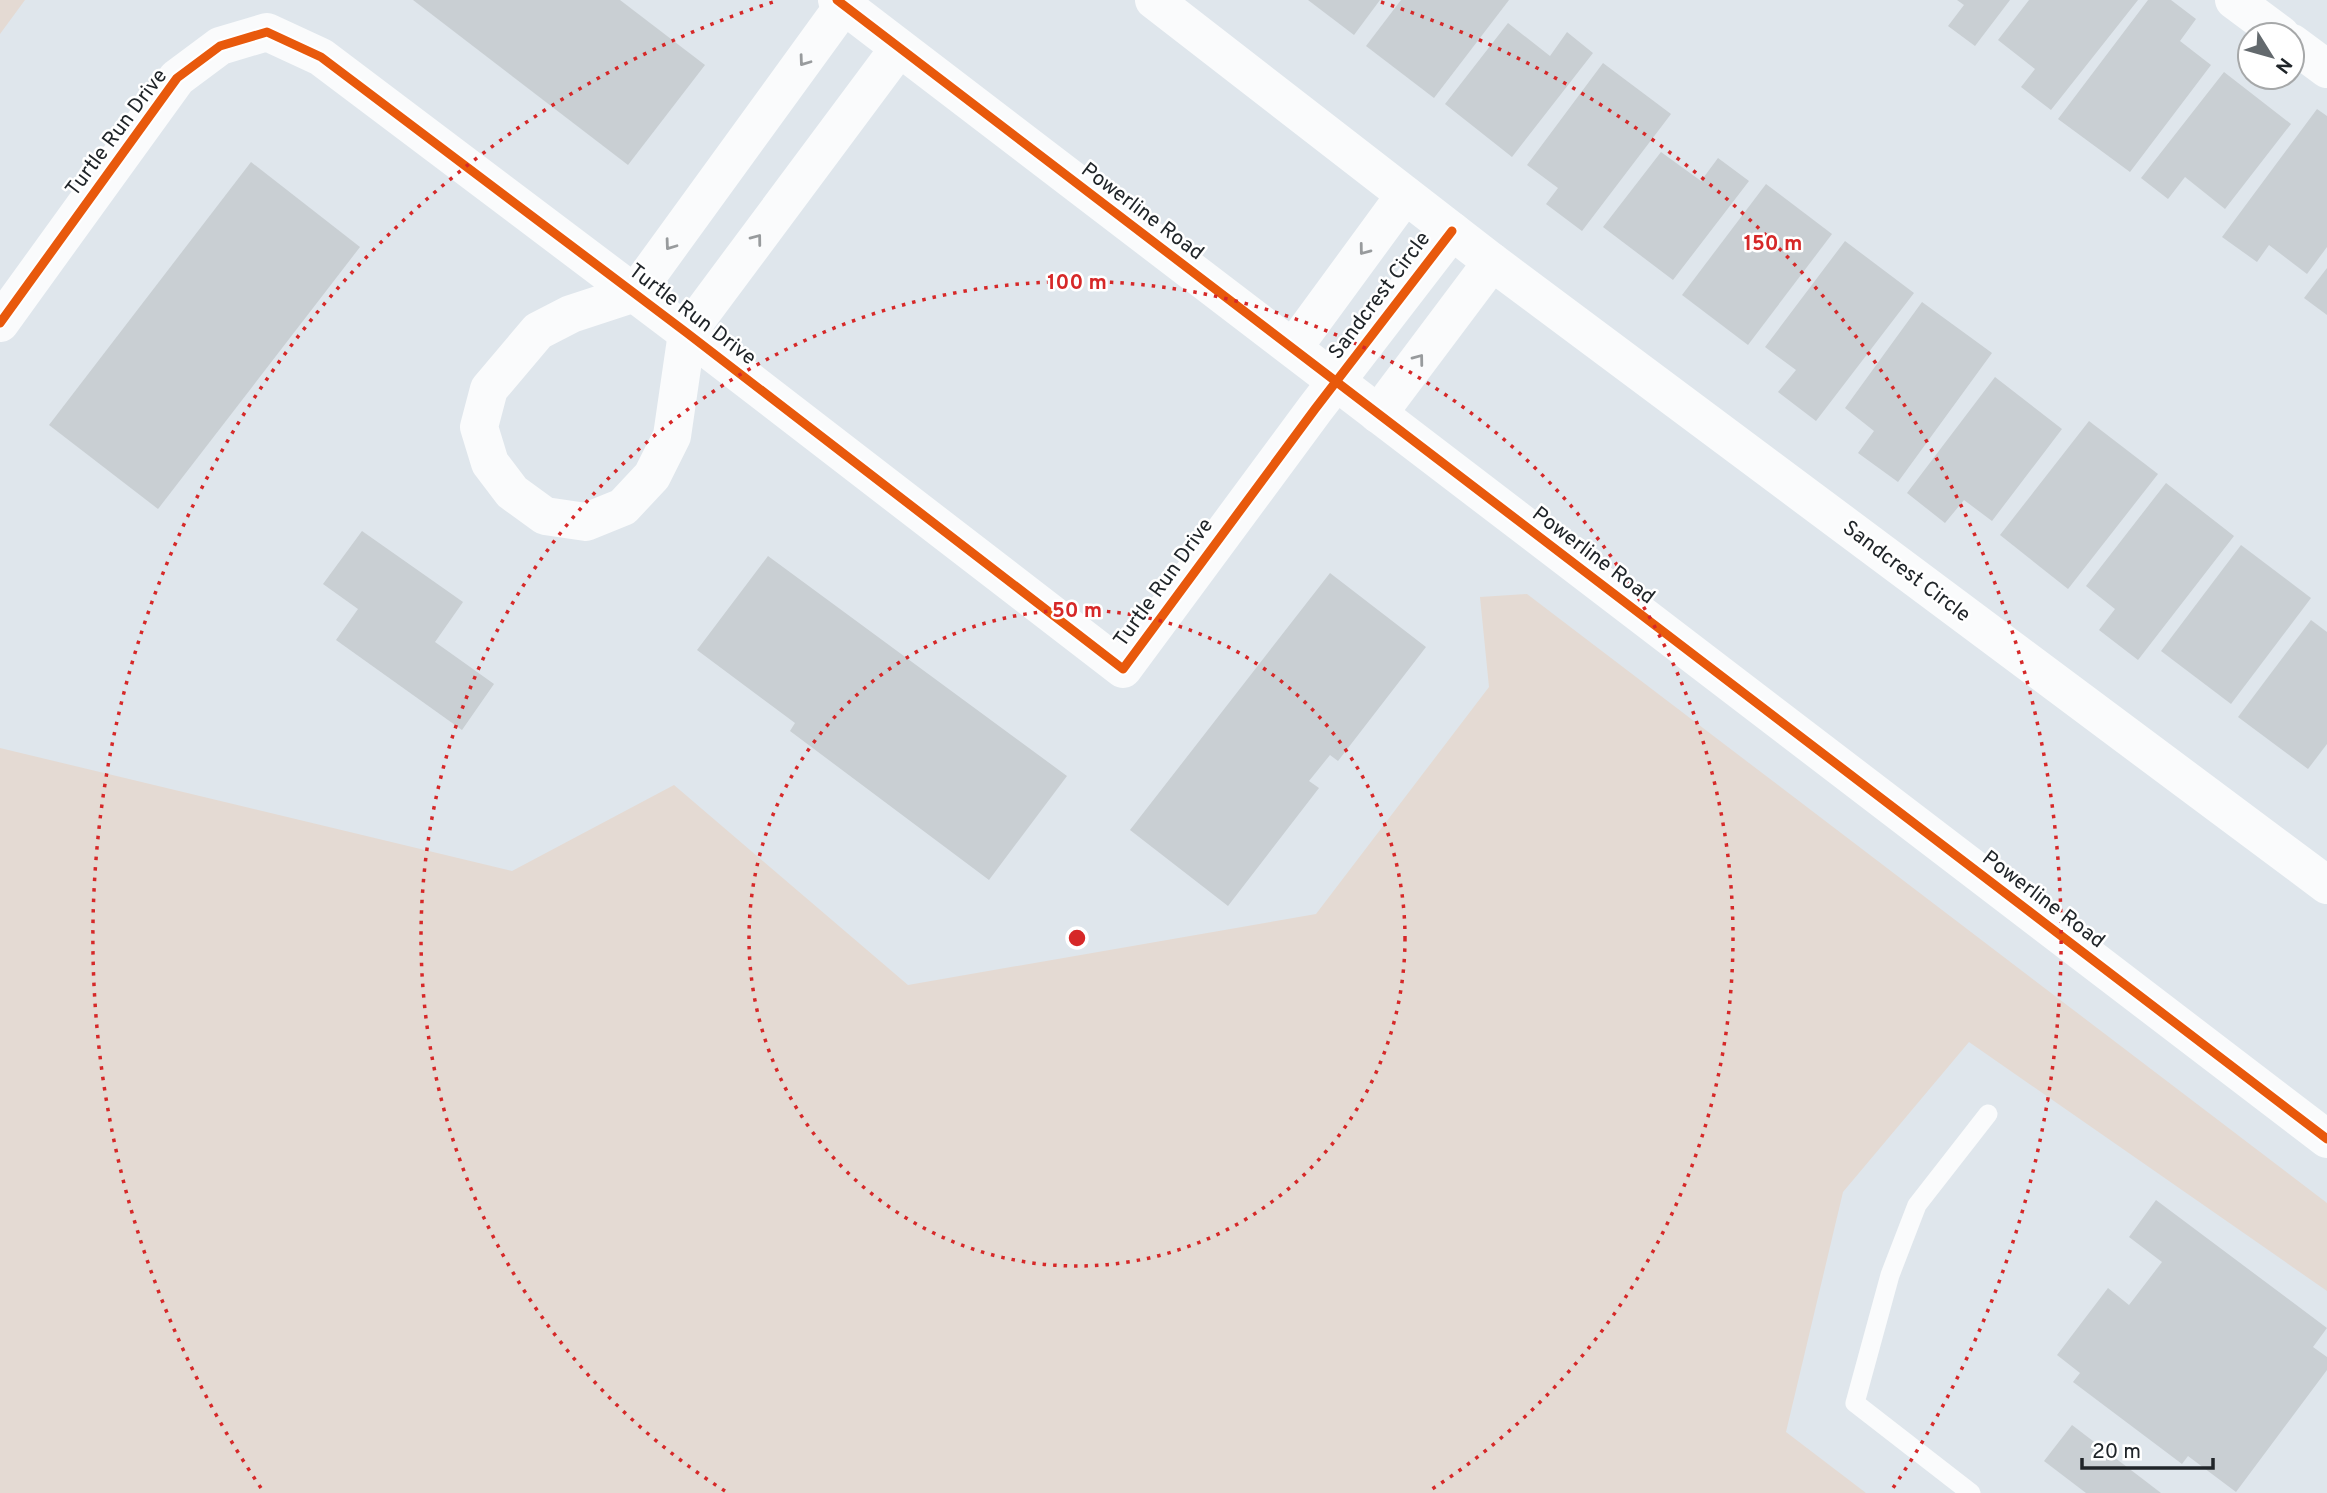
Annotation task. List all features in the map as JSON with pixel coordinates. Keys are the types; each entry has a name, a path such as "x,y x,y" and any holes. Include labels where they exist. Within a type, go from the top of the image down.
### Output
{"street":[{"name":"Sandcrest Circle","path":"1154,0 1492,262 2327,885"},
{"path":"2234,0 2262,21"},
{"path":"840,3 635,293 571,314 538,331 489,389 479,427 490,463 512,492 545,516 586,522 623,506 652,476 672,436 687,333 900,48"},
{"name":"Powerline Road","path":"840,3 2327,1139"},
{"name":"Turtle Run Drive","path":"0,323 177,78 220,46 267,32 321,57 635,293 1123,669 1337,382"},
{"path":"2306,53 2327,69"},
{"path":"1293,348 1405,195"},
{"name":"Sandcrest Circle","path":"1337,382 1452,231"},
{"path":"1378,414 1492,262"}],"lane":[{"path":"1971,1493 1855,1403 1890,1275 1917,1205 1988,1114"}],"shaded area":[{"path":"0,0 25,0 0,34"},
{"path":"1527,594 2327,1203 2327,1291 1969,1042 1843,1192 1786,1432 1866,1493 0,1493 0,748 512,871 674,785 908,985 1316,914 1489,687 1480,597"}],"building":[{"path":"413,0 620,0 705,65 628,165"},
{"path":"1308,0 1380,0 1354,35"},
{"path":"1401,0 1509,0 1434,98 1366,46"},
{"path":"1957,0 2010,0 1975,46 1948,26 1964,5"},
{"path":"2029,0 2138,0 2051,110 2021,87 2035,69 1998,40"},
{"path":"2148,0 2171,0 2196,19 2180,41 2211,65 2130,172 2058,119"},
{"path":"1508,23 1550,56 1567,32 1593,53 1512,157 1445,104"},
{"path":"1603,63 1671,114 1582,231 1546,204 1558,188 1527,165"},
{"path":"2224,72 2236,81 2236,91 2248,91 2291,124 2225,209 2185,177 2168,199 2141,178"},
{"path":"2317,109 2327,116 2327,247 2307,274 2269,245 2257,262 2222,237"},
{"path":"1661,152 1701,181 1718,158 1749,181 1673,280 1603,227"},
{"path":"251,162 360,247 158,509 49,425"},
{"path":"1766,184 1832,234 1748,345 1682,295"},
{"path":"1845,241 1914,293 1816,421 1778,392 1796,370 1765,347"},
{"path":"2327,268 2327,315 2304,298"},
{"path":"1922,302 1992,353 1898,482 1858,453 1874,431 1845,408"},
{"path":"1995,377 2062,429 1992,521 1964,500 1945,523 1907,493"},
{"path":"2089,421 2158,474 2068,589 2000,535"},
{"path":"2166,483 2234,536 2138,660 2099,630 2115,609 2086,586"},
{"path":"362,531 463,602 435,642 494,684 462,730 336,640 358,609 323,584"},
{"path":"2241,545 2311,598 2231,704 2161,651"},
{"path":"768,556 1067,776 989,880 790,731 795,723 697,650"},
{"path":"1330,573 1426,647 1338,761 1330,755 1309,781 1319,788 1228,906 1130,830"},
{"path":"2311,620 2327,632 2327,744 2308,769 2238,717"},
{"path":"2156,1200 2327,1328 2313,1347 2327,1357 2327,1370 2236,1492 2188,1456 2182,1464 2073,1382 2080,1373 2057,1355 2108,1288 2129,1305 2162,1262 2129,1237"},
{"path":"2072,1425 2161,1493 2086,1493 2044,1461"}],"cycle path":[{"path":"837,0 2327,1139"},
{"path":"0,323 177,78 220,46 267,32 321,57 687,333 1123,669 1315,409 1452,231"}]}
